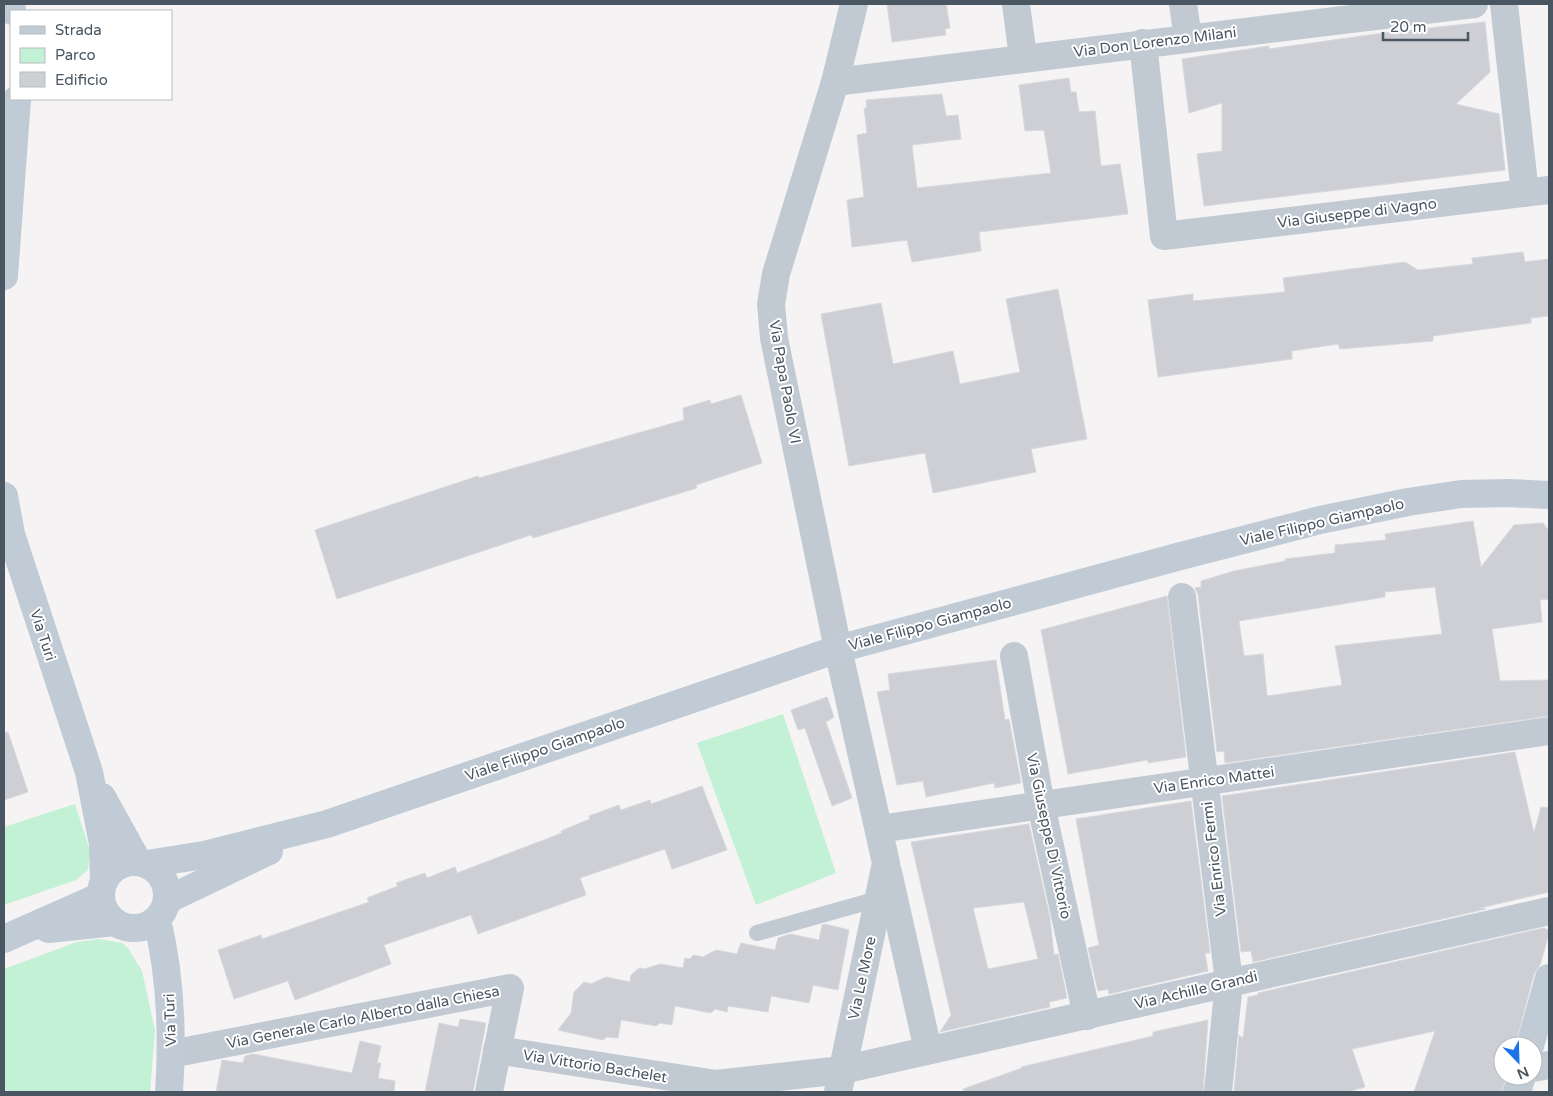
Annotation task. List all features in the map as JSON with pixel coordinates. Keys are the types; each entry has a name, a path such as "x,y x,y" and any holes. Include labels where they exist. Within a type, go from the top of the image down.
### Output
{"street":[{"name":"Via Papa Paolo VI","path":"838,648 774,338 772,304 776,274 836,82 854,4"},
{"path":"1016,4 1023,57"},
{"path":"1183,4 1188,38"},
{"name":"Via Don Lorenzo Milani","path":"836,82 1023,57 1188,38 1377,10 1474,4"},
{"path":"1504,4 1537,191"},
{"name":"Via Giuseppe di Vagno","path":"1143,43 1164,236 1537,191"},
{"path":"4,276 17,100"},
{"name":"Viale Filippo Giampaolo","path":"143,863 204,855 327,824 838,648 1356,511 1461,494 1508,493 1549,495"},
{"name":"Via Turi","path":"4,496 11,534 89,772"},
{"name":"Via Enrico Fermi","path":"1182,597 1229,982 1218,1092"},
{"name":"Via Le More","path":"838,648 928,1050"},
{"name":"Via Giuseppe Di Vittorio","path":"1014,656 1042,805 1087,1016"},
{"name":"Via Enrico Mattei","path":"879,829 1549,731"},
{"path":"89,772 143,863 158,872 166,884 162,910 139,928 130,928 115,922 105,910 103,844 89,772"},
{"name":"Viale Filippo Giampaolo","path":"162,910 327,824"},
{"path":"14,936 103,889 109,874 122,864 143,863"},
{"name":"Via Le More","path":"840,1081 886,863"},
{"name":"Via Turi","path":"162,910 172,1054 169,1092"},
{"name":"Via Achille Grandi","path":"840,1081 928,1050 1087,1016 1229,982 1549,911"},
{"path":"14,936 115,922"},
{"path":"1533,1036 1549,978"},
{"name":"Via Generale Carlo Alberto dalla Chiesa","path":"172,1054 510,988 489,1092"},
{"name":"Via Vittorio Bachelet","path":"497,1050 716,1084 840,1081"}],"lane":[{"path":"756,933 878,899"}],"green space":[{"path":"783,714 836,873 756,905 697,743"},
{"path":"75,804 90,851 88,870 76,880 4,905 4,827"},
{"path":"99,939 122,943 128,948 142,971 155,1030 150,1092 4,1092 4,969 77,942"}],"building":[{"path":"887,4 946,4 950,28 945,29 946,35 892,42"},
{"path":"1485,22 1490,72 1456,104 1499,114 1505,170 1204,206 1197,154 1222,151 1222,103 1189,113 1182,59 1269,46 1269,49 1383,33"},
{"path":"1069,78 1071,92 1076,92 1079,112 1095,111 1101,166 1120,164 1128,214 979,232 981,251 912,262 907,240 852,247 847,200 864,197 857,135 867,133 864,108 867,108 866,100 942,94 946,116 958,115 961,139 912,145 917,188 1051,173 1044,130 1025,131 1019,85"},
{"path":"1523,252 1525,262 1549,259 1549,316 1531,318 1531,323 1433,336 1433,341 1340,349 1338,344 1292,351 1292,359 1158,377 1148,300 1193,294 1193,301 1285,292 1283,278 1405,262 1418,270 1473,264 1472,258"},
{"path":"1058,289 1087,439 1031,449 1036,472 933,493 925,453 849,466 821,314 881,303 893,364 953,351 960,384 1020,372 1006,299"},
{"path":"741,395 762,463 696,485 697,488 533,538 531,535 337,599 315,530 478,476 479,478 684,420 683,408 710,400 711,404"},
{"path":"1473,521 1481,567 1514,525 1543,523 1549,531 1549,599 1540,600 1542,622 1492,629 1500,681 1549,680 1549,716 1225,763 1224,751 1217,752 1198,595 1195,588 1201,587 1201,581 1234,571 1285,561 1285,559 1335,553 1335,545 1386,540 1385,534","holes":["1435,587 1442,634 1335,646 1342,685 1267,696 1263,654 1244,656 1239,621 1385,597 1385,592"]},
{"path":"1167,596 1186,757 1148,763 1148,760 1068,774 1041,630"},
{"path":"996,660 1005,720 1009,719 1021,783 995,788 994,783 926,797 923,781 897,785 877,692 890,690 888,674"},
{"path":"827,697 834,717 826,722 852,798 832,806 805,728 798,730 791,710"},
{"path":"8,732 28,792 4,800 4,733"},
{"path":"1515,752 1534,833 1541,807 1549,808 1549,892 1480,908 1486,909 1253,962 1251,951 1241,952 1222,796"},
{"path":"702,786 727,850 672,869 665,849 580,878 586,895 478,934 471,915 384,945 391,964 295,1000 288,981 234,999 218,950 261,935 262,939 369,902 367,898 398,886 396,883 425,873 427,878 455,867 457,873 562,833 561,831 590,819 589,816 619,805 621,810 650,800 651,804"},
{"path":"1191,801 1210,953 1205,953 1208,971 1109,994 1108,989 1098,991 1088,948 1099,945 1076,819"},
{"path":"1029,824 1050,918 1054,955 1058,954 1067,998 1049,1002 1050,1007 940,1032 951,1015 911,842","holes":["1024,902 1038,959 988,969 973,908"]},
{"path":"825,924 849,930 838,990 813,985 809,1003 771,996 768,1012 728,1006 727,1012 715,1009 711,1013 675,1006 672,1025 660,1023 656,1026 621,1020 618,1038 607,1037 603,1040 558,1030 571,1013 574,992 584,982 591,984 606,977 630,982 631,975 639,968 644,969 661,964 683,968 685,958 690,959 693,955 703,957 716,950 737,954 741,943 775,950 778,938 790,934 819,940 822,925"},
{"path":"1543,928 1549,930 1540,965 1534,974 1518,1036 1493,1036 1493,1086 1504,1086 1502,1092 1414,1092 1435,1031 1352,1049 1365,1087 1347,1092 1234,1092 1239,1035 1243,1038 1248,997 1258,995 1258,993"},
{"path":"460,1019 486,1023 473,1092 425,1092 439,1023 458,1027"},
{"path":"1208,1020 1203,1092 964,1092 963,1089 1021,1067 1153,1036 1153,1032"},
{"path":"360,1041 381,1046 377,1063 381,1063 378,1078 395,1081 394,1092 216,1092 222,1060 243,1063 245,1056 253,1054 352,1073"}]}
